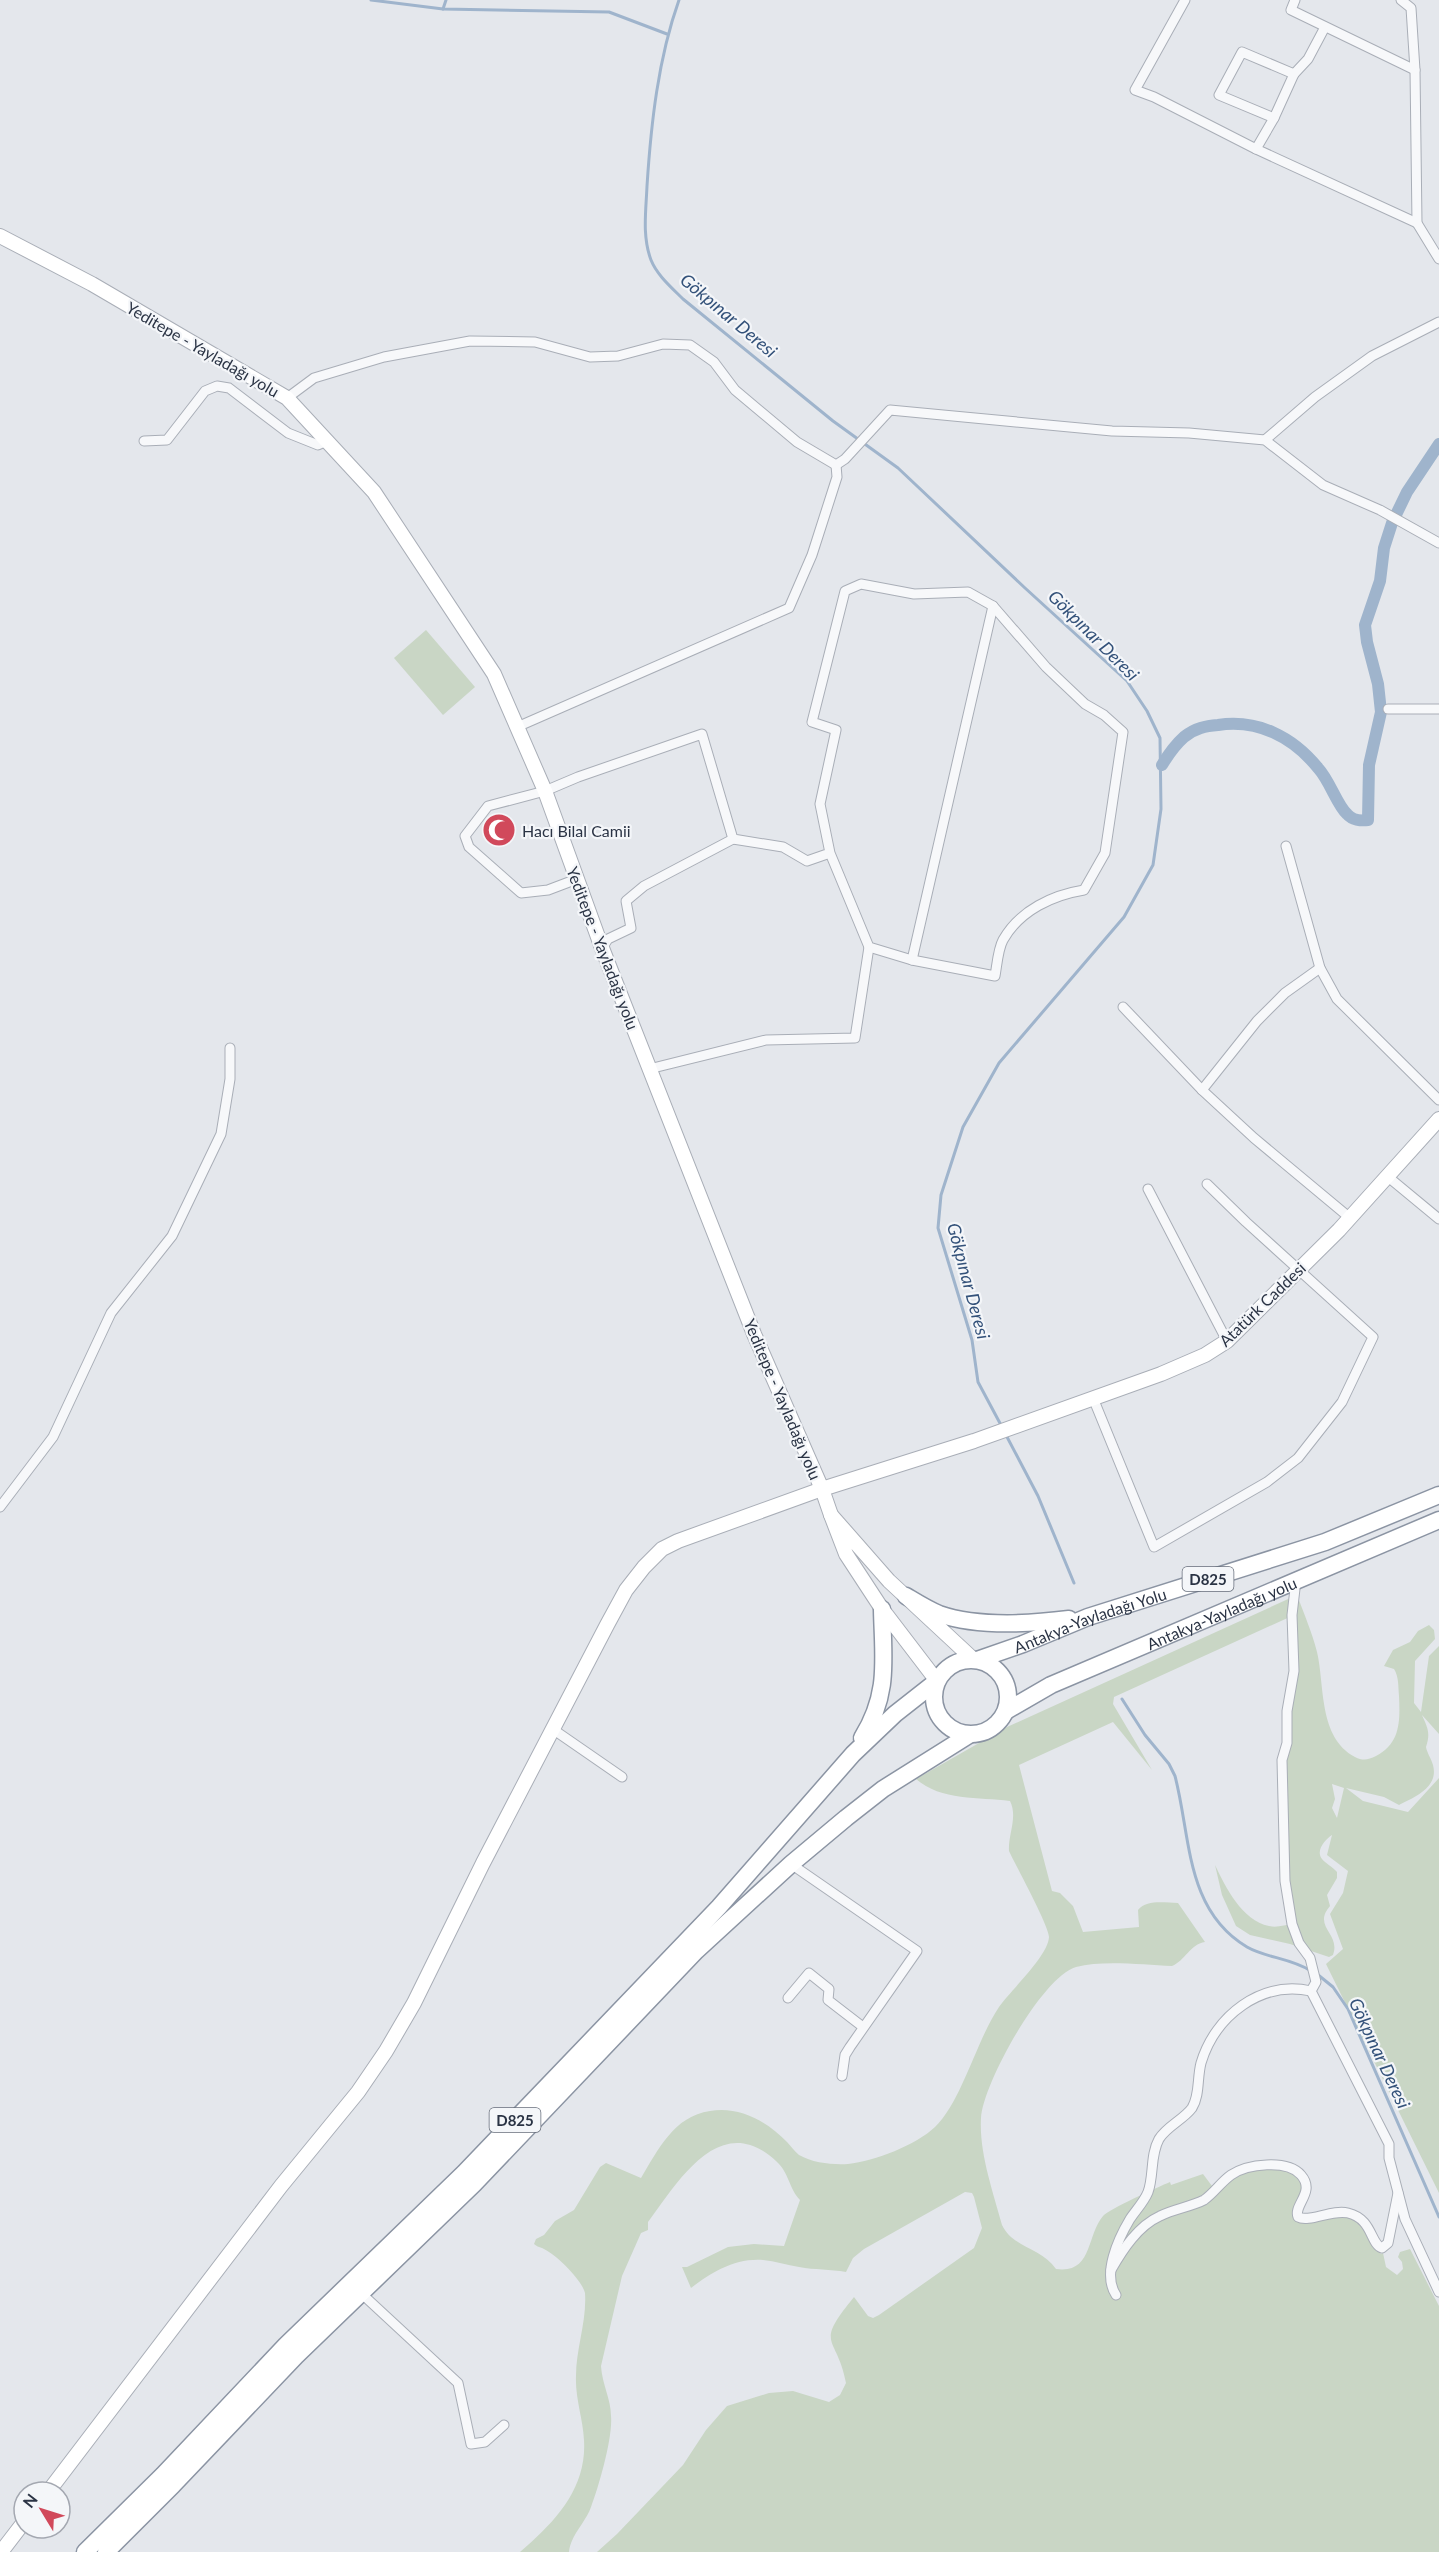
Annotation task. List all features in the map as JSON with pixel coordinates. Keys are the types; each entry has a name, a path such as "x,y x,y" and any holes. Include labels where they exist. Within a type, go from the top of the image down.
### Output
{"highway":[{"name":"Antakya-Yayladağı Yolu","path":"975,1660 1023,1644 1088,1617 1324,1542 1439,1496"},
{"name":"Antakya-Yayladağı yolu","path":"1006,1711 1052,1685 1439,1520"},
{"path":"906,1596 939,1614 965,1619 1029,1624 1088,1617"},
{"path":"853,1754 872,1723 884,1683 882,1609"},
{"path":"975,1660 988,1663 1004,1678 1008,1689 1006,1711 991,1729 981,1733 969,1735 951,1729 938,1715 933,1696 937,1681 947,1668 956,1663 975,1660"},
{"name":"D825","path":"85,2552 163,2475 286,2345 375,2261 488,2148 727,1899 853,1754 894,1714 937,1681"},
{"name":"D825","path":"106,2552 296,2356 474,2184 674,1974 790,1864 883,1789 969,1735"}],"main road":[{"name":"Yeditepe - Yayladağı yolu","path":"1,238 92,284 287,398 374,492 494,674 545,791 649,1069 754,1334 822,1489 846,1554 882,1609 937,1681"},
{"name":"Atatürk Caddesi","path":"57,2480 281,2186 347,2106 373,2070 414,2003 483,1863 626,1590 662,1549 716,1526 822,1489 974,1441 1183,1365 1227,1341 1350,1218 1439,1119"},
{"name":"Yeditepe - Yayladağı yolu","path":"831,1515 906,1596 975,1660"},
{"path":"1,2552 12,2538"}],"street":[{"path":"1185,0 1135,90 1154,97 1256,149 1417,224"},
{"path":"1295,0 1291,10 1415,70"},
{"path":"1401,0 1412,8 1417,224 1439,259"},
{"path":"1256,149 1274,118 1294,74 1308,59 1325,27"},
{"path":"1274,118 1220,95 1225,82 1242,52 1294,74"},
{"path":"1265,440 1315,397 1372,357 1439,322"},
{"path":"287,398 315,378 324,375 384,357 470,341 535,342 590,357 618,356 663,344 690,345 714,362 735,390 797,442 836,465"},
{"path":"144,441 167,440 205,391 217,386 229,388 288,433 318,445 327,441"},
{"path":"836,465 845,459 890,410 1112,431 1189,433 1265,440 1323,484 1380,510 1439,543"},
{"path":"517,727 789,608 812,555 837,477 836,465"},
{"path":"649,1069 766,1040 855,1038 869,947 830,853 820,804 836,730 812,722 845,591 861,584 914,594 968,592 993,606 1046,667 1085,704 1104,715 1123,732 1105,853 1084,890 1064,893 1027,912 1003,941 994,976 912,960 869,947"},
{"path":"912,960 993,606"},
{"path":"1388,709 1439,709"},
{"path":"577,879 549,890 521,893 469,847 465,836 488,806 545,791 578,777 702,734 733,839"},
{"path":"602,948 608,939 631,928 626,901 644,886 733,839 783,847 807,861 830,853"},
{"path":"1286,846 1320,968 1337,999 1439,1100"},
{"path":"1202,1090 1257,1021 1285,993 1320,968"},
{"path":"1123,1007 1202,1090 1254,1138 1350,1218"},
{"path":"0,1507 52,1437 111,1313 172,1236 221,1134 230,1079 230,1048"},
{"path":"1387,1176 1439,1219"},
{"path":"1093,1398 1154,1547 1267,1482 1298,1458 1342,1402 1373,1337 1207,1184"},
{"path":"1148,1189 1227,1341"},
{"path":"1296,1580 1292,1615 1294,1671 1287,1711 1287,1743 1282,1760 1283,1866 1293,1924 1299,1943 1310,1958 1313,1986 1389,2144 1389,2157 1410,2232 1439,2292"},
{"path":"554,1730 622,1777"},
{"path":"790,1864 917,1951 846,2055 842,2076"},
{"path":"788,1998 809,1973 829,1989 828,2000 863,2027"},
{"path":"1116,2295 1110,2287 1111,2270 1123,2232 1147,2195 1157,2144 1192,2107 1203,2058 1216,2033 1251,1997 1295,1987 1313,1986"},
{"path":"1111,2270 1128,2243 1153,2220 1206,2198 1228,2177 1240,2170 1272,2166 1293,2168 1303,2178 1306,2191 1297,2216 1304,2220 1338,2212 1354,2215 1369,2226 1377,2246 1382,2248 1389,2240 1398,2188"},
{"path":"362,2294 458,2383 471,2444 484,2442 504,2425"}],"green space":[{"path":"426,630 475,687 443,715 394,658"},
{"path":"1297,1595 1317,1652 1329,1724 1343,1748 1355,1757 1368,1759 1384,1751 1390,1745 1395,1738 1399,1722 1397,1675 1394,1669 1384,1666 1393,1650 1410,1642 1418,1631 1429,1625 1434,1630 1435,1639 1415,1661 1414,1703 1421,1712 1429,1656 1439,1646 1439,1734 1422,1715 1428,1730 1426,1747 1434,1773 1429,1785 1399,1805 1384,1797 1346,1788 1363,1801 1408,1812 1439,1778 1439,2193 1326,1964 1343,1949 1330,1914 1343,1893 1348,1871 1327,1855 1332,1835 1324,1842 1320,1856 1337,1872 1337,1878 1327,1895 1330,1906 1324,1919 1333,1941 1333,1955 1329,1957 1290,1944 1250,1935 1236,1926 1222,1895 1215,1865 1236,1901 1251,1917 1259,1923 1272,1927 1292,1924 1282,1760 1291,1691 1292,1616 1114,1697 1113,1704 1152,1770 1113,1722 1019,1765 1052,1891 1060,1893 1073,1906 1083,1932 1139,1927 1138,1910 1146,1904 1178,1903 1205,1942 1195,1946 1172,1966 1098,1964 1076,1967 1062,1975 1032,2010 1003,2057 984,2102 981,2131 987,2172 1002,2225 1013,2239 1043,2256 1056,2269 1077,2266 1083,2260 1103,2216 1155,2188 1203,2174 1215,2190 1232,2174 1284,2166 1305,2184 1297,2214 1356,2216 1381,2254 1383,2253 1386,2267 1397,2275 1403,2269 1398,2257 1400,2252 1410,2249 1439,2306 1439,2552 597,2552 683,2465 706,2430 727,2406 769,2393 793,2391 829,2402 840,2395 846,2383 831,2340 831,2333 854,2297 868,2316 873,2318 879,2315 974,2248 982,2228 974,2197 972,2193 965,2192 864,2249 853,2258 846,2272 768,2261 743,2261 724,2267 691,2288 682,2267 687,2267 728,2247 754,2244 784,2246 800,2200 793,2191 784,2170 776,2161 756,2147 737,2143 719,2147 702,2157 687,2171 648,2222 648,2230 641,2233 622,2276 601,2366 611,2410 608,2448 591,2507 572,2540 569,2552 520,2552 545,2529 566,2503 580,2474 584,2458 576,2376 585,2293 579,2281 561,2261 534,2244 536,2239 544,2235 555,2221 574,2210 600,2167 606,2163 641,2178 668,2136 686,2120 697,2114 721,2110 742,2113 771,2128 799,2155 830,2164 848,2164 870,2159 917,2140 927,2134 945,2116 999,2007 1042,1954 1047,1945 1048,1931 1009,1851 1013,1819 1010,1801 949,1795 926,1786 916,1779 1007,1727","holes":["1332,1784 1344,1788 1337,1818 1332,1808 1335,1799"]}],"waterway":[{"path":"371,0 443,9 609,12 667,34"},
{"path":"443,9 446,0"},
{"name":"Gökpınar Deresi","path":"679,0 661,68 653,115 649,163 645,214 646,233 648,251 657,271 683,299 833,421 898,468 1127,681 1147,711 1160,738 1161,809 1153,865 1124,917 999,1063 963,1127 941,1195 938,1228 972,1340 978,1382 1002,1427"},
{"path":"1162,765 1181,740 1196,730 1209,726 1233,724 1261,728 1286,739 1308,757 1322,773 1343,810 1349,816 1357,820 1368,820 1369,765 1381,712 1378,684 1365,625 1380,581 1384,548 1392,523 1407,492 1439,444"},
{"name":"Gökpınar Deresi","path":"1006,1435 1038,1496 1074,1583"},
{"name":"Gökpınar Deresi","path":"1122,1699 1145,1735 1169,1764 1175,1776 1194,1870 1201,1893 1212,1913 1227,1932 1247,1947 1262,1954 1295,1963 1311,1971"},
{"name":"Gökpınar Deresi","path":"1317,1974 1333,1987 1348,2009 1439,2217"}],"place":[{"name":"Hacı Bilal Camii","path":"499,830"}]}
